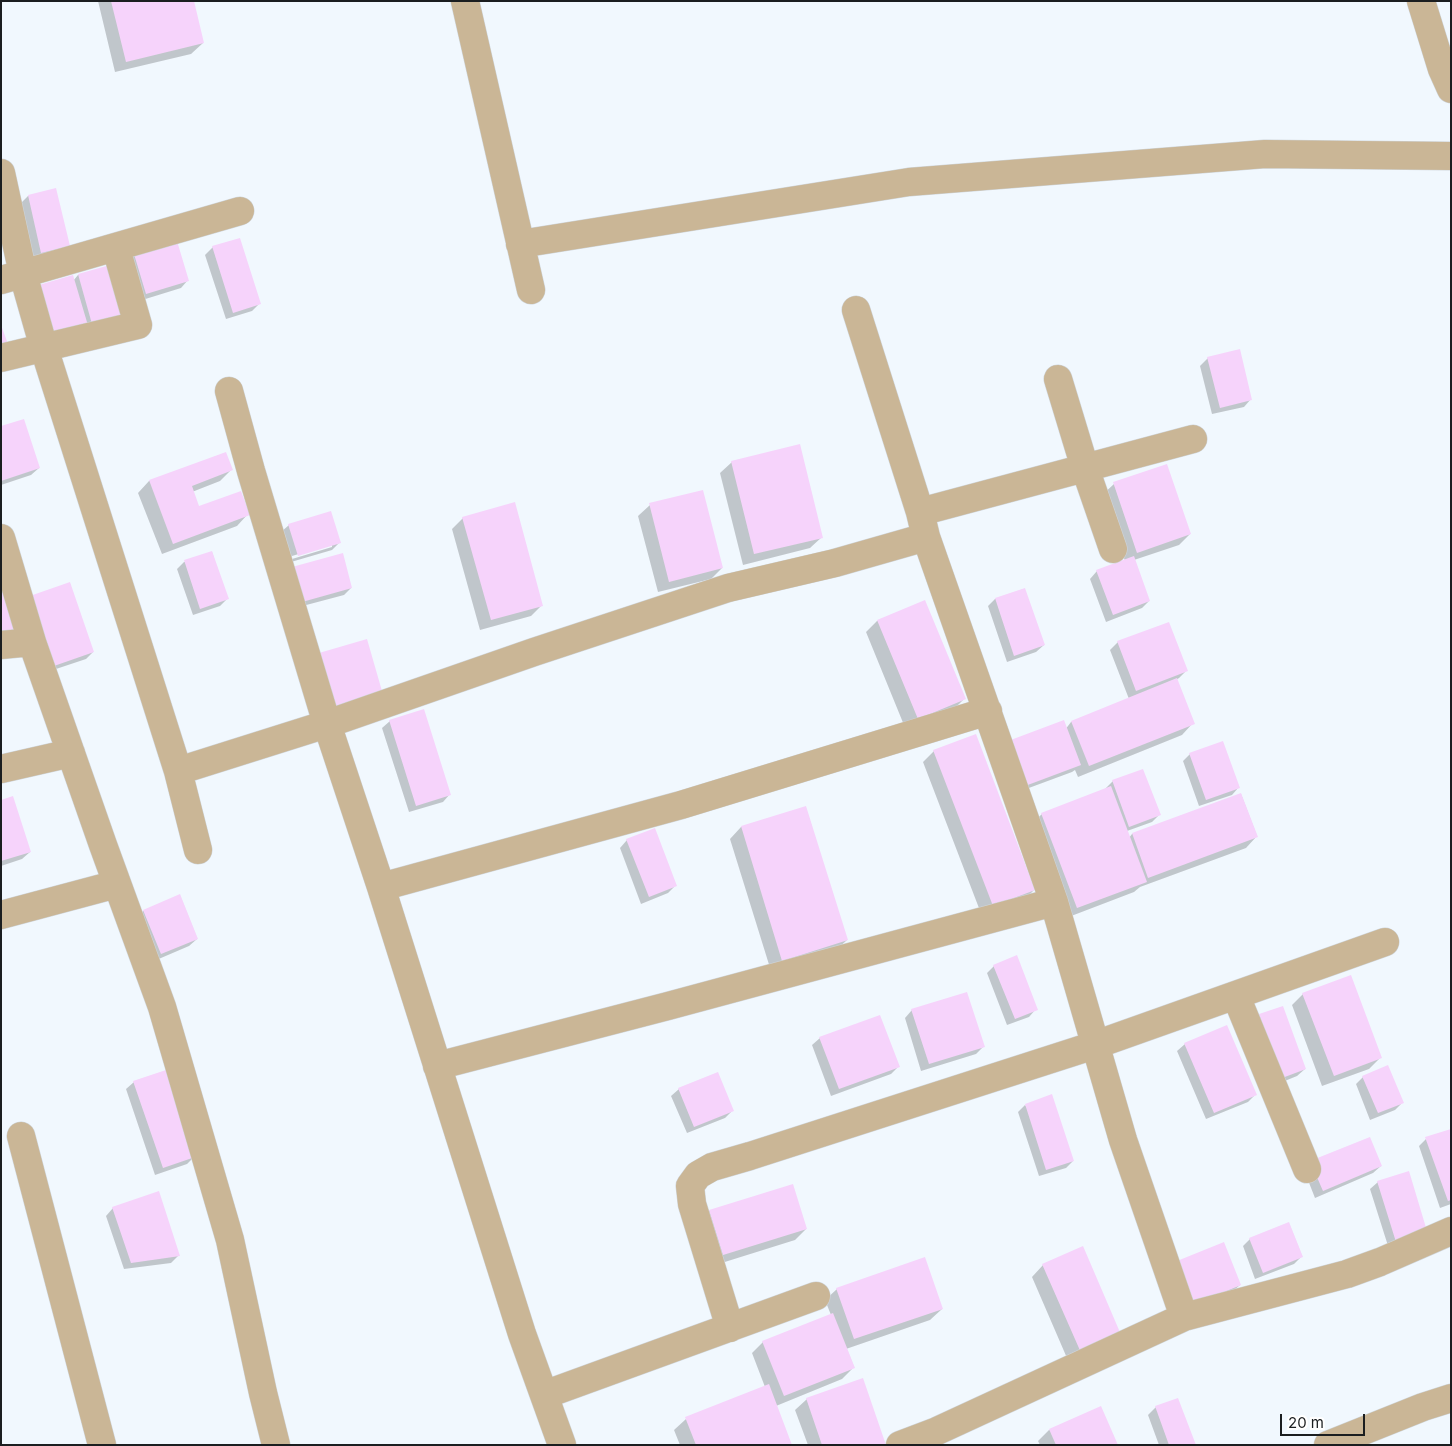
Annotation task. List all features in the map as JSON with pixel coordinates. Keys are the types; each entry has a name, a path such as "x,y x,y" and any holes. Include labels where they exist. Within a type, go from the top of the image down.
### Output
{"street":[{"path":"466,1 531,290"},
{"path":"1421,1 1448,75"},
{"path":"520,244 909,182 1265,154 1451,156"},
{"path":"1,173 12,277 44,348 178,772 198,850"},
{"path":"12,277 240,211"},
{"path":"1,358 138,325 116,248"},
{"path":"856,310 923,524 1054,902 1123,1140 1184,1317"},
{"path":"1058,379 1085,468 1113,549"},
{"path":"229,391 327,724 381,887 522,1334 562,1445"},
{"path":"178,772 327,724 534,652 728,588 835,563 923,524 1085,468 1193,439"},
{"path":"1,538 32,642 162,1007 230,1240 262,1393 276,1445"},
{"path":"1,645 32,642"},
{"path":"381,887 682,805 988,711"},
{"path":"1,769 71,752"},
{"path":"1,915 117,884"},
{"path":"437,1066 1054,902"},
{"path":"730,1328 692,1204 690,1186 698,1175 712,1167 1095,1045 1385,942"},
{"path":"1236,996 1307,1169"},
{"path":"21,1136 102,1445"},
{"path":"900,1445 937,1431 1184,1317 1347,1274 1380,1262 1451,1231"},
{"path":"544,1395 816,1296"},
{"path":"1328,1445 1451,1398"}],"building":[{"path":"111,1 194,1 204,43 126,62"},
{"path":"56,188 70,246 41,253 28,195"},
{"path":"240,238 261,304 233,313 212,246"},
{"path":"177,241 189,281 146,294 134,254"},
{"path":"117,263 131,312 92,324 78,274"},
{"path":"73,275 89,329 48,341 32,287"},
{"path":"1,325 11,352 1,355"},
{"path":"1240,349 1252,400 1220,408 1207,357"},
{"path":"24,419 40,468 1,481 1,426"},
{"path":"800,444 823,538 754,554 731,461"},
{"path":"226,452 233,470 192,486 199,506 241,491 250,515 173,544 149,480"},
{"path":"1167,464 1191,534 1137,553 1113,482"},
{"path":"703,490 723,568 669,582 649,503"},
{"path":"515,502 543,606 491,620 462,517"},
{"path":"331,511 341,543 298,556 288,524"},
{"path":"212,551 229,599 200,609 184,560"},
{"path":"343,553 352,588 302,602 292,567"},
{"path":"1134,556 1150,601 1113,615 1096,570"},
{"path":"1,571 20,634 1,639"},
{"path":"70,582 94,652 51,667 27,597"},
{"path":"1025,588 1045,645 1014,656 995,598"},
{"path":"925,600 966,699 918,719 877,620"},
{"path":"1169,622 1188,671 1136,691 1117,641"},
{"path":"367,639 384,698 337,712 319,653"},
{"path":"1177,678 1195,724 1089,766 1071,721"},
{"path":"424,709 451,795 416,806 389,720"},
{"path":"1064,720 1081,765 1025,786 1008,741"},
{"path":"976,734 1035,890 993,906 933,750"},
{"path":"1223,741 1240,788 1206,800 1189,753"},
{"path":"1143,769 1161,815 1129,827 1112,780"},
{"path":"1111,786 1147,882 1077,908 1041,813"},
{"path":"1241,793 1258,837 1148,878 1132,833"},
{"path":"13,796 31,852 1,861 1,800"},
{"path":"806,806 848,940 782,961 741,826"},
{"path":"655,828 677,886 649,897 626,839"},
{"path":"180,894 198,939 161,954 143,910"},
{"path":"1017,955 1038,1010 1015,1019 993,965"},
{"path":"1351,975 1382,1058 1334,1076 1302,993"},
{"path":"967,992 985,1047 929,1064 911,1009"},
{"path":"1283,1006 1306,1069 1282,1078 1259,1014"},
{"path":"880,1015 900,1067 839,1089 819,1037"},
{"path":"1227,1025 1257,1095 1214,1113 1184,1043"},
{"path":"1388,1065 1404,1103 1378,1113 1362,1076"},
{"path":"166,1070 195,1157 163,1168 133,1081"},
{"path":"718,1072 734,1111 694,1127 678,1088"},
{"path":"1052,1094 1074,1161 1046,1170 1025,1104"},
{"path":"1451,1129 1451,1200 1448,1201 1425,1137"},
{"path":"1370,1137 1382,1166 1323,1191 1310,1161"},
{"path":"1409,1171 1427,1231 1396,1242 1377,1181"},
{"path":"793,1184 807,1229 723,1255 709,1210"},
{"path":"159,1191 180,1256 131,1263 112,1207"},
{"path":"1289,1222 1303,1257 1263,1273 1249,1238"},
{"path":"1224,1242 1241,1285 1195,1304 1177,1261"},
{"path":"1083,1246 1122,1337 1082,1355 1042,1264"},
{"path":"925,1257 943,1309 854,1339 836,1288"},
{"path":"833,1313 855,1368 784,1396 762,1341"},
{"path":"863,1378 886,1445 822,1445 806,1398"},
{"path":"769,1384 792,1445 696,1445 685,1417"},
{"path":"1178,1398 1196,1445 1169,1445 1155,1406"},
{"path":"1101,1406 1118,1445 1056,1445 1049,1429"}]}
